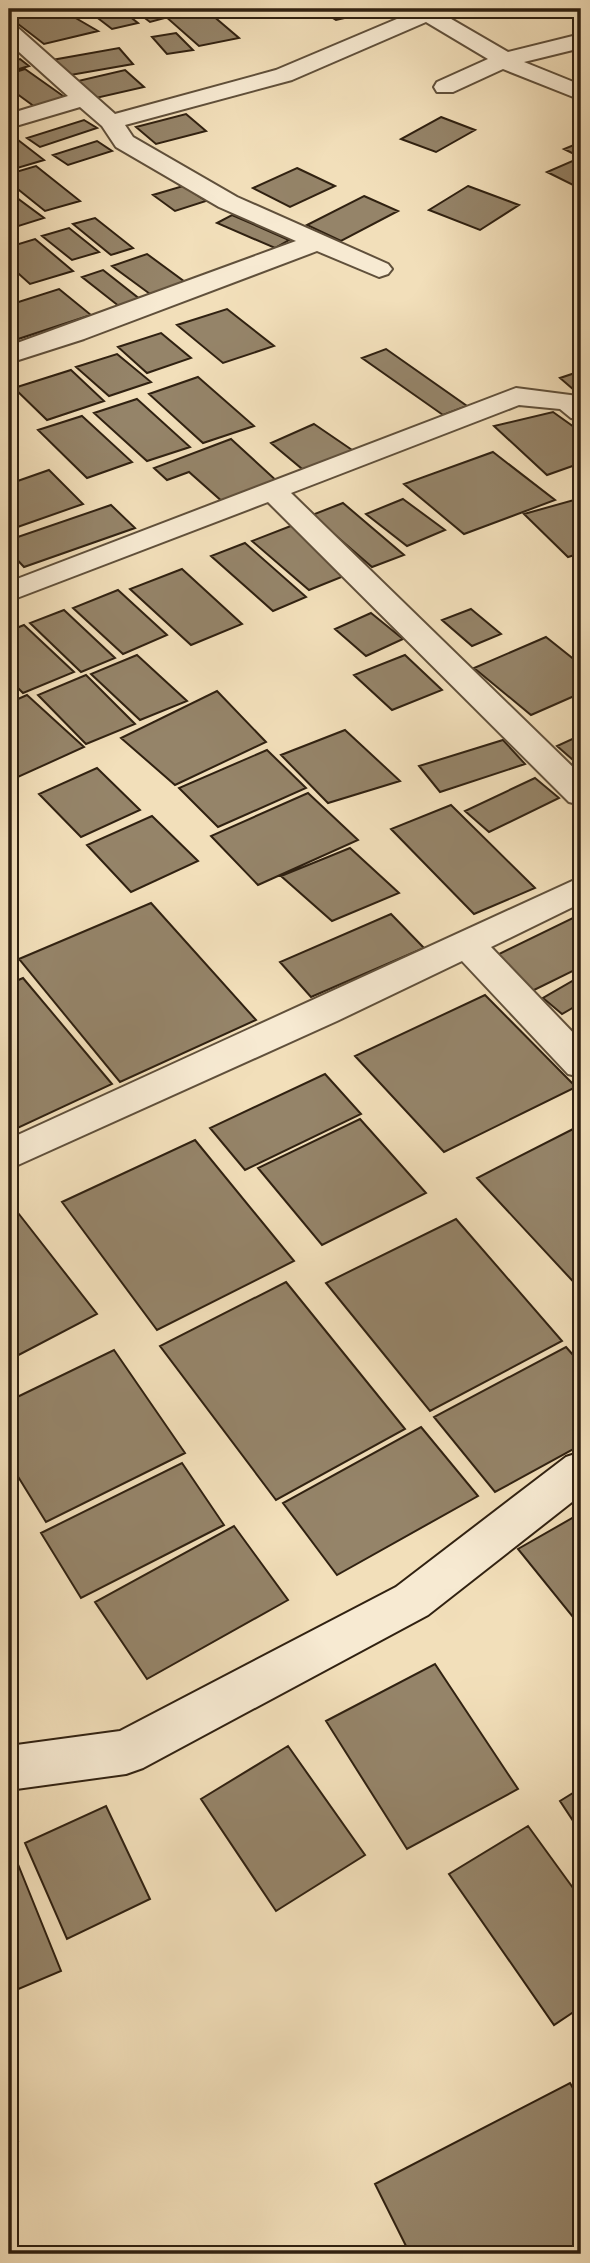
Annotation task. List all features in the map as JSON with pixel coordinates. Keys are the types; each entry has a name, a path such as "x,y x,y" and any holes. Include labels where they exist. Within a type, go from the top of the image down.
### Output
{"street":[{"path":"111,122 284,75 422,11 504,60 581,93"},
{"path":"9,32 111,122 124,142 228,202 379,268"},
{"path":"445,88 504,60 581,41"},
{"path":"9,121 83,99"},
{"path":"9,355 318,242"},
{"path":"9,593 516,396 568,402 581,412"},
{"path":"273,491 581,794"},
{"path":"9,1156 581,889"},
{"path":"467,944 581,1063"},
{"path":"9,1768 126,1752 412,1601 581,1470"}],"building":[{"path":"35,9 60,9 98,31 44,44 9,17"},
{"path":"86,9 120,9 138,23 112,29"},
{"path":"133,9 166,9 170,12 160,15 165,18 150,22"},
{"path":"205,9 239,38 199,46 165,16"},
{"path":"318,9 341,9 353,16 336,20"},
{"path":"176,33 193,50 167,54 152,37"},
{"path":"119,48 133,64 65,76 52,60"},
{"path":"20,59 29,66 9,72 9,62"},
{"path":"25,69 66,98 35,107 9,88 9,74"},
{"path":"125,70 144,87 96,98 78,81"},
{"path":"186,114 206,131 156,144 136,127"},
{"path":"441,117 475,130 436,152 401,139"},
{"path":"84,120 97,128 40,147 27,138"},
{"path":"9,133 44,160 14,169 9,165"},
{"path":"97,141 112,151 68,165 53,155"},
{"path":"581,142 580,157 564,149"},
{"path":"577,159 581,161 581,189 547,172"},
{"path":"36,166 80,201 45,211 9,182 9,174"},
{"path":"297,168 335,186 290,207 253,188"},
{"path":"183,186 206,201 175,211 153,195"},
{"path":"468,186 519,205 480,230 429,210"},
{"path":"9,192 44,218 9,229"},
{"path":"364,196 398,211 341,241 307,225"},
{"path":"232,215 289,240 275,248 217,223"},
{"path":"95,218 133,248 111,255 73,224"},
{"path":"69,228 99,252 72,260 42,236"},
{"path":"35,239 73,271 30,284 9,265 9,247"},
{"path":"147,254 185,282 150,294 112,266"},
{"path":"103,270 141,300 120,307 82,277"},
{"path":"59,289 91,315 9,342 9,305"},
{"path":"227,309 274,346 223,363 177,325"},
{"path":"161,333 191,358 147,373 118,347"},
{"path":"386,349 467,406 443,415 362,358"},
{"path":"117,354 151,382 109,396 76,367"},
{"path":"71,370 104,401 47,420 14,388"},
{"path":"581,371 581,396 560,378"},
{"path":"198,377 254,426 203,443 149,394"},
{"path":"137,399 190,447 147,461 94,413"},
{"path":"553,412 581,432 581,463 547,475 494,426"},
{"path":"82,416 132,462 87,478 38,430"},
{"path":"314,424 355,452 307,473 271,443"},
{"path":"231,439 279,483 224,503 189,472 167,480 154,468"},
{"path":"493,452 555,500 464,534 404,484"},
{"path":"49,470 83,504 9,530 9,484"},
{"path":"581,498 581,553 568,557 524,514"},
{"path":"403,499 445,530 407,546 366,514"},
{"path":"343,503 404,555 372,567 312,515"},
{"path":"111,505 135,528 24,567 9,551 9,540"},
{"path":"296,524 354,572 309,590 252,541"},
{"path":"245,543 306,597 273,611 211,556"},
{"path":"182,569 242,624 191,645 130,589"},
{"path":"118,590 167,635 123,654 73,608"},
{"path":"471,609 501,634 472,646 442,620"},
{"path":"64,610 115,658 81,672 30,623"},
{"path":"371,613 403,639 366,656 335,629"},
{"path":"24,625 74,672 23,693 9,679 9,631"},
{"path":"546,637 581,665 581,693 531,715 474,668"},
{"path":"137,655 187,701 140,720 91,674"},
{"path":"405,655 442,690 392,710 354,675"},
{"path":"86,675 135,724 86,744 38,695"},
{"path":"217,691 266,742 175,785 121,738"},
{"path":"27,695 84,747 9,781 9,703"},
{"path":"345,730 400,781 328,803 281,755"},
{"path":"581,735 581,767 557,746"},
{"path":"503,740 525,764 440,792 419,766"},
{"path":"267,750 306,788 218,827 179,788"},
{"path":"97,768 140,810 81,837 39,794"},
{"path":"535,778 559,798 489,832 465,811"},
{"path":"308,793 358,840 258,885 211,836"},
{"path":"451,805 535,888 474,914 391,829"},
{"path":"152,816 198,861 131,892 87,845"},
{"path":"350,848 399,893 332,921 281,876"},
{"path":"151,903 256,1020 120,1082 19,959"},
{"path":"391,914 424,948 311,997 280,962"},
{"path":"581,914 581,967 532,991 495,956"},
{"path":"581,976 581,1003 562,1014 543,998"},
{"path":"23,978 112,1084 9,1132 9,984"},
{"path":"485,995 576,1087 444,1152 355,1056"},
{"path":"325,1074 361,1114 245,1170 210,1128"},
{"path":"360,1119 426,1193 322,1245 258,1168"},
{"path":"581,1125 581,1290 477,1178"},
{"path":"195,1140 294,1261 157,1330 62,1202"},
{"path":"15,1209 97,1314 9,1360 9,1213"},
{"path":"456,1219 562,1341 430,1411 326,1283"},
{"path":"286,1282 405,1429 276,1500 160,1346"},
{"path":"566,1347 581,1364 581,1445 495,1492 434,1417"},
{"path":"114,1350 185,1453 46,1522 9,1462 9,1401"},
{"path":"421,1427 478,1496 337,1575 283,1503"},
{"path":"182,1463 224,1525 81,1598 41,1533"},
{"path":"581,1513 581,1627 518,1549"},
{"path":"234,1526 288,1600 147,1679 95,1602"},
{"path":"435,1664 518,1789 407,1849 326,1721"},
{"path":"288,1746 365,1855 276,1911 201,1799"},
{"path":"581,1788 581,1833 560,1801"},
{"path":"106,1806 150,1899 67,1939 25,1843"},
{"path":"528,1826 581,1899 581,2007 554,2025 449,1874"},
{"path":"9,1842 61,1971 9,1993"},
{"path":"570,2083 581,2102 581,2252 410,2254 375,2184"},
{"path":"9,2119 18,2141 9,2146"}]}
